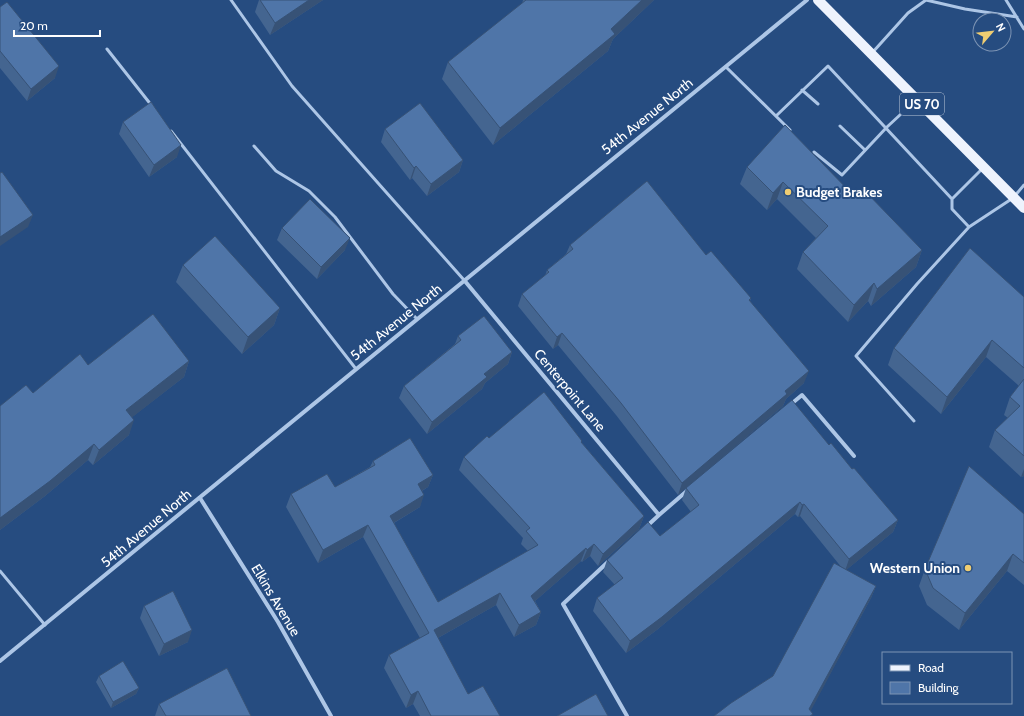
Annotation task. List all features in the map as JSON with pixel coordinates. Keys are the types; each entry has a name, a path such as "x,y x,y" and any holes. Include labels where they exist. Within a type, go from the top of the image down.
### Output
{"main road":[{"name":"US 70","path":"818,0 1024,208"}],"street":[{"name":"54th Avenue North","path":"0,661 808,0"},
{"name":"Centerpoint Lane","path":"464,280 659,514"},
{"path":"784,410 802,395 854,456"},
{"path":"642,530 695,484"},
{"name":"Elkins Avenue","path":"200,498 278,622 331,716"},
{"path":"614,556 563,604 627,716"}],"lane":[{"path":"231,0 292,86 464,280"},
{"path":"872,53 908,13 926,0 965,9 1017,17"},
{"path":"1006,0 1024,29"},
{"path":"107,49 155,110"},
{"path":"776,116 828,66 887,127 952,199 952,209 969,227"},
{"path":"726,67 790,130"},
{"path":"802,90 818,104"},
{"path":"814,152 842,175 887,127 917,99"},
{"path":"840,126 865,150"},
{"path":"170,129 356,369"},
{"path":"254,146 276,172 308,191 335,216 393,294 417,319"},
{"path":"952,199 983,167"},
{"path":"914,421 856,356 917,284 969,227 1013,198 1024,185"},
{"path":"0,571 45,625"}],"building":[{"path":"260,0 309,0 275,23"},
{"path":"526,0 642,0 611,29 615,34 500,128 448,62"},
{"path":"7,2 59,66 31,89 0,51 0,7"},
{"path":"151,102 181,145 154,165 123,122"},
{"path":"420,103 463,160 431,184 416,166 414,168 385,129"},
{"path":"785,125 856,198 864,190 922,250 877,289 874,283 854,305 803,252 828,226 783,182 773,193 747,167"},
{"path":"2,172 33,215 0,237 0,173"},
{"path":"647,181 706,255 711,251 751,298 749,300 809,371 785,391 787,394 682,483 621,403 562,333 557,337 522,294 549,272 547,270 573,249 570,245"},
{"path":"310,199 350,238 321,267 282,228"},
{"path":"215,236 280,308 248,337 183,265"},
{"path":"970,248 1024,297 1024,368 992,340 947,397 894,348"},
{"path":"153,314 189,361 126,410 134,420 99,450 94,444 50,481 0,518 0,406 26,385 33,393 80,354 88,365"},
{"path":"484,316 512,352 484,374 487,377 432,422 404,386 461,340 458,336"},
{"path":"1024,379 1024,456 995,430 1020,406 1010,397"},
{"path":"544,392 582,441 581,442 644,516 603,554 594,544 587,550 586,548 531,596 541,612 519,625 500,593 434,630 468,694 483,686 500,716 431,716 418,691 411,695 389,655 429,633 368,525 323,550 291,494 327,474 335,487 375,465 373,461 410,438 433,475 418,484 424,495 390,516 438,602 538,545 526,531 530,528 464,457 487,436 489,438"},
{"path":"792,400 829,445 831,443 852,469 854,468 898,520 849,559 804,504 802,505 800,502 662,617 630,641 597,598 623,578 607,560 648,522 660,536 699,505 686,488"},
{"name":"Western Union","path":"969,466 1024,514 1024,563 1013,554 965,613 933,588 925,569"},
{"path":"834,563 876,586 809,709 813,714 810,716 714,716 731,703 773,676"},
{"path":"173,591 192,630 164,644 144,606"},
{"path":"123,661 139,688 113,702 99,676"},
{"path":"227,668 251,716 166,716 159,704"},
{"path":"596,694 608,716 557,716"}],"place":[{"name":"Budget Brakes","path":"788,192"},
{"name":"Western Union","path":"968,568"}]}
